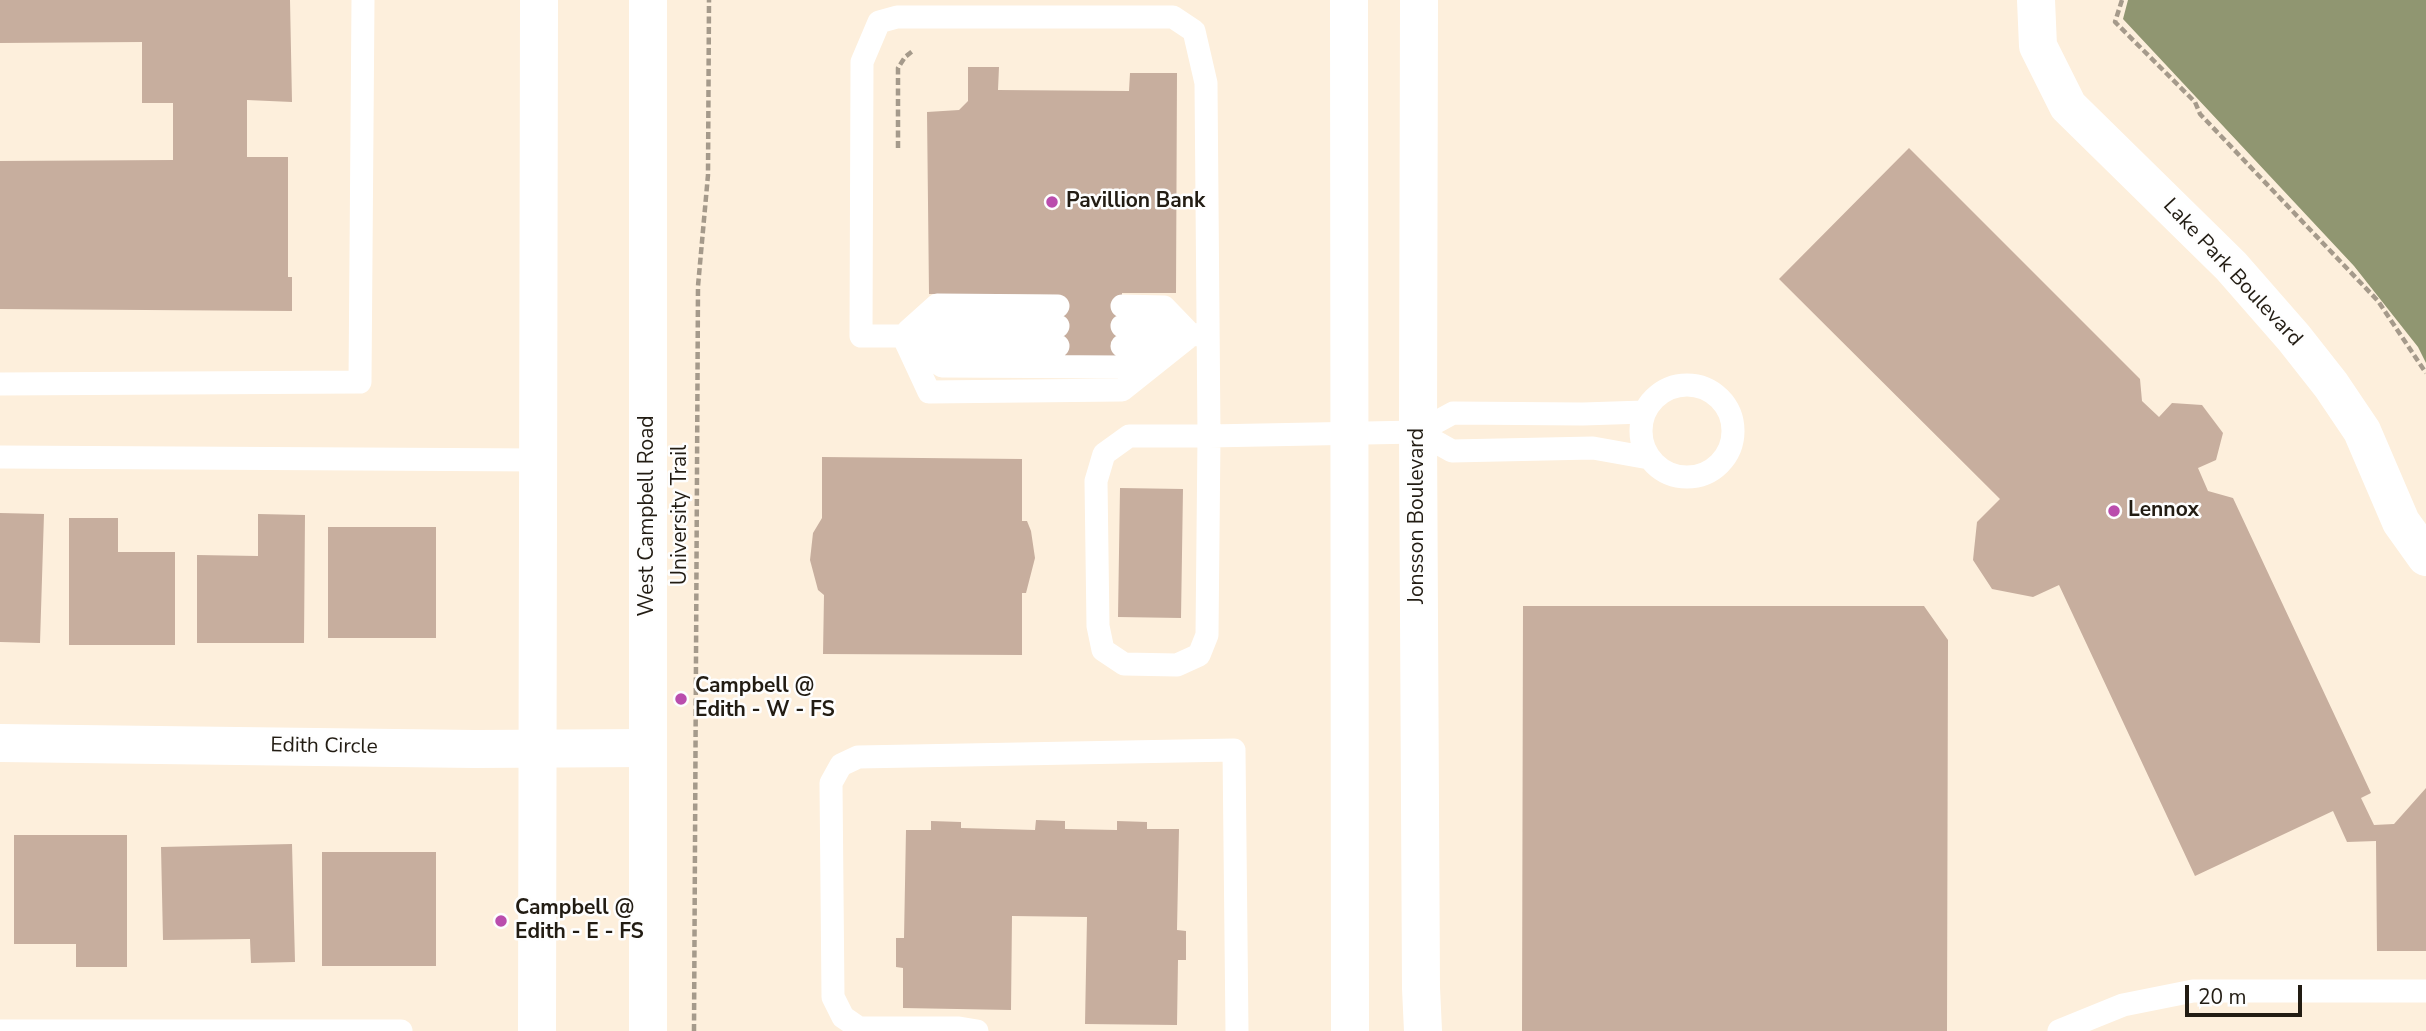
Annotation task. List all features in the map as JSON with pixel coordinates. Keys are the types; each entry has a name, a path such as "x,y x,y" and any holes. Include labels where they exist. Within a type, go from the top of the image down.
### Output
{"street":[{"path":"537,1031 538,0"},
{"name":"West Campbell Road","path":"648,0 648,1031"},
{"path":"1349,0 1350,1031"},
{"name":"Jonsson Boulevard","path":"1419,0 1418,432 1423,1031"},
{"name":"Lake Park Boulevard","path":"2036,0 2038,46 2068,106 2231,266 2294,338 2331,385 2362,431 2401,523 2426,557"},
{"name":"Edith Circle","path":"0,743 648,748"}],"lane":[{"path":"0,384 360,382 363,0"},
{"path":"903,336 937,305 1058,326 939,347 903,336 861,336 862,62 879,22 926,9 1173,18 1194,31 1206,83 1199,335 1209,436 1207,635 1199,655 1177,665 1124,664 1103,650 1097,626 1096,481 1104,454 1129,436 1209,436 1418,432 1453,413 1644,412"},
{"path":"1164,307 1199,335 1156,345 1122,326 1164,307"},
{"path":"903,336 929,392 1122,390 1199,335"},
{"path":"1682,384 1698,385 1713,392 1725,403 1732,418 1733,434 1729,450 1720,464 1707,473 1692,477 1675,476 1660,470 1649,458 1642,443 1640,428 1644,412 1654,398 1667,388 1682,384"},
{"path":"1418,432 1452,451 1593,448 1649,458"},
{"path":"0,457 538,460"},
{"path":"977,1031 959,1028 859,1028 843,1017 833,997 831,783 841,765 858,757 1234,750 1237,1031"},
{"path":"2059,1031 2123,1005 2193,991 2426,991"},
{"path":"0,1031 401,1031"}],"path":[{"name":"University Trail","path":"694,1031 698,286 708,175 709,0"},
{"path":"2120,1 2115,22 2194,102 2200,114 2378,301 2426,373"},
{"path":"898,148 898,68 908,54 922,48"}],"shaded area":[{"path":"2128,0 2426,0 2426,363 2418,347 2354,266 2123,19"}],"building":[{"path":"0,0 290,0 292,102 247,100 247,157 288,157 288,277 292,277 292,311 0,309 0,161 173,160 173,103 142,103 142,42 0,43"},
{"name":"Pavillion Bank","path":"968,67 999,67 998,90 1129,91 1130,73 1177,73 1176,293 1122,293 1122,365 1058,365 1059,295 929,294 927,112 959,110 968,101"},
{"name":"Lennox","path":"1909,148 2140,379 2142,401 2159,417 2172,403 2202,405 2223,433 2216,460 2198,468 2208,491 2233,498 2371,793 2361,798 2374,825 2394,824 2426,788 2426,951 2377,951 2376,841 2347,842 2333,811 2195,876 2059,585 2033,597 1992,589 1973,560 1977,522 2000,499 1779,279"},
{"path":"822,457 1022,459 1022,521 1027,521 1031,531 1035,558 1026,593 1022,593 1022,655 823,654 824,595 818,590 810,560 813,533 822,518"},
{"path":"1120,488 1183,489 1181,618 1118,617"},
{"path":"0,513 44,514 40,643 0,642"},
{"path":"258,514 305,515 304,643 197,643 197,555 258,556"},
{"path":"69,518 118,518 118,552 175,552 175,645 69,645"},
{"path":"328,527 436,527 436,638 328,638"},
{"path":"1523,606 1924,606 1948,640 1947,1031 1522,1031"},
{"path":"1036,820 1065,821 1065,829 1117,830 1117,821 1147,822 1147,829 1179,829 1177,930 1186,931 1186,960 1178,960 1177,1025 1085,1024 1087,917 1012,916 1011,1010 903,1008 903,968 896,967 896,938 904,938 906,830 931,830 931,821 961,822 961,828 1035,830"},
{"path":"14,835 127,835 127,967 76,967 76,944 14,944"},
{"path":"292,844 295,962 251,963 250,939 163,940 161,847"},
{"path":"322,852 436,852 436,966 322,966"}],"place":[{"name":"Pavillion Bank","path":"1052,202"},
{"name":"Lennox","path":"2114,511"},
{"name":"Campbell @ Edith - W - FS","path":"681,699"},
{"name":"Campbell @ Edith - E - FS","path":"501,921"}]}
